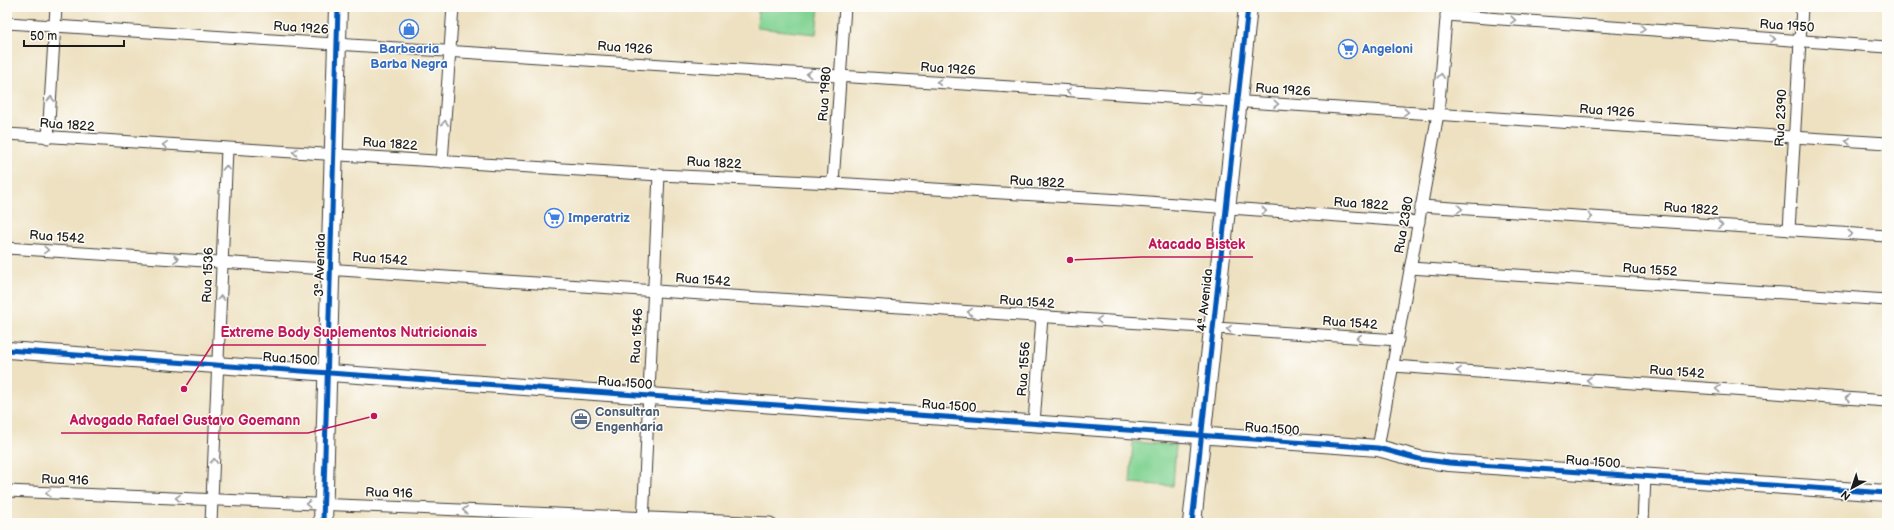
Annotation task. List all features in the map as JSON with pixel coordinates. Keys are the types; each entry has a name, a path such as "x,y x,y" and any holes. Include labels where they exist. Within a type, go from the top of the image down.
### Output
{"main road":[{"name":"3ª Avenida","path":"323,523 338,7"},
{"name":"4ª Avenida","path":"1192,523 1248,7"}],"street":[{"path":"48,138 56,7"},
{"path":"442,162 453,7"},
{"name":"Rua 1980","path":"833,183 845,7"},
{"name":"Rua 2390","path":"1789,230 1802,7"},
{"name":"Rua 1950","path":"1446,11 1887,47"},
{"name":"Rua 2380","path":"1378,448 1438,114 1446,11"},
{"name":"Rua 1926","path":"7,23 1887,143"},
{"name":"Rua 1822","path":"7,134 48,138 334,154 659,175 833,183 1419,222"},
{"name":"Rua 1536","path":"211,523 227,149"},
{"name":"Rua 1546","path":"643,520 659,175"},
{"name":"Rua 1822","path":"1422,206 1887,236"},
{"name":"Rua 1542","path":"7,248 1398,340"},
{"name":"Rua 1552","path":"1410,268 1887,300"},
{"name":"Rua 1556","path":"1034,423 1042,317"},
{"name":"Rua 1500","path":"7,350 1378,448 1419,459 1449,463 1887,493"},
{"name":"Rua 1542","path":"1393,366 1887,401"},
{"path":"1643,523 1645,477"},
{"name":"Rua 916","path":"7,491 324,504 643,520 770,523"}],"green space":[{"path":"758,7 819,7 816,34 757,28"},
{"path":"1133,442 1176,445 1173,486 1130,483"}],"cycle path":[{"path":"323,523 338,7"},
{"path":"1192,523 1248,7"},
{"path":"7,350 1378,448 1419,459 1449,463 1887,493"}],"place":[{"name":"Barbearia Barba Negra","path":"409,29"},
{"name":"Angeloni","path":"1348,49"},
{"name":"Imperatriz","path":"554,218"},
{"name":"Atacado Bistek","path":"1070,260"},
{"name":"Extreme Body Suplementos Nutricionais","path":"184,389"},
{"name":"Advogado Rafael Gustavo Goemann","path":"374,416"},
{"name":"Consultran Engenharia","path":"581,419"}]}
